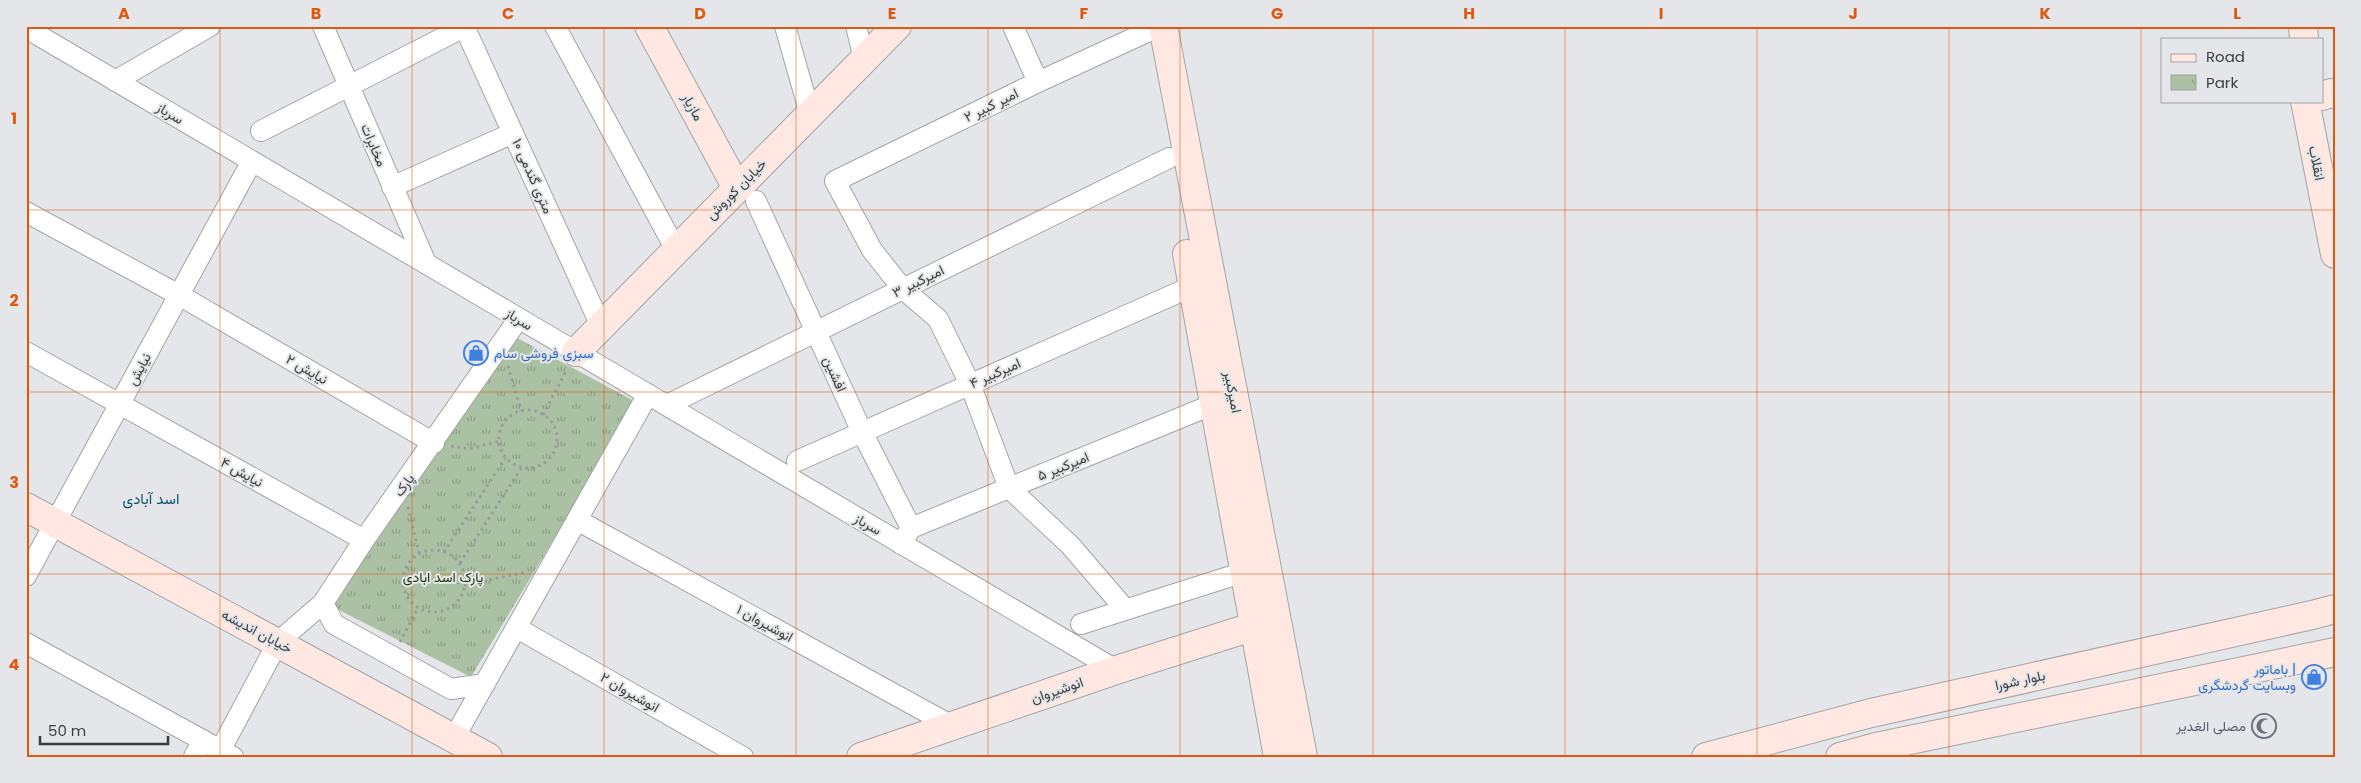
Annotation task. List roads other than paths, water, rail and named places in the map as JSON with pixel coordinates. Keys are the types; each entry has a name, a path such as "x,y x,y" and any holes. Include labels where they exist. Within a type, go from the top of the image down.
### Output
{"main road":[{"name":"مازیار","path":"649,26 747,194"},
{"name":"خیابان کوروش","path":"576,352 676,250 747,194 810,114 896,26"},
{"name":"امیرکبیر","path":"1152,28 1303,757"},
{"name":"انقلاب","path":"2311,102 2335,254"},
{"name":"امیرکبیر","path":"1170,111 1170,158 1278,757"},
{"name":"خیابان اندیشه","path":"26,507 488,757"},
{"name":"بلوار شورا","path":"1706,757 1871,713 2312,616 2335,608"},
{"name":"انوشیروان","path":"861,757 1116,670 1255,626"},
{"path":"1840,757 1876,747 2335,652"}],"street":[{"path":"115,81 210,26"},
{"name":"مخابرات","path":"323,26 426,263"},
{"path":"555,26 676,250"},
{"path":"785,26 810,114"},
{"path":"856,26 864,59"},
{"path":"1014,26 1038,82"},
{"path":"261,131 464,27"},
{"name":"۱۰ متری گندمی","path":"464,27 601,326"},
{"name":"سرباز","path":"26,28 667,405 906,536 1116,670"},
{"name":"امیر کبیر ۲","path":"902,288 872,250 836,181 1152,28"},
{"path":"392,187 514,133"},
{"name":"امیرکبیر ۳","path":"667,405 816,330 1170,158"},
{"name":"نیایش","path":"26,576 252,161"},
{"name":"افشین","path":"747,194 816,330 906,536"},
{"name":"نیایش ۲","path":"26,212 179,295 434,443"},
{"name":"امیرکبیر ۴","path":"797,461 1193,286"},
{"path":"902,288 938,319 970,384 1009,488 1070,545 1125,610"},
{"name":"پارک","path":"278,642 323,603 364,540 434,443 519,318"},
{"name":"نیایش ۴","path":"26,352 364,540"},
{"path":"454,738 648,394"},
{"name":"امیرکبیر ۵","path":"906,536 1009,488 1214,404"},
{"name":"انوشیروان ۱","path":"577,520 952,726"},
{"path":"1081,624 1244,572"},
{"path":"323,603 334,624 452,689 485,684"},
{"name":"انوشیروان ۲","path":"517,628 743,757"},
{"path":"26,643 213,751 278,642"}],"place":[{"name":"سبزی فروشی سام","path":"476,353"},
{"name":"باماتور | وبسایت گردشگری","path":"2314,677"},
{"name":"مصلی الغدیر","path":"2264,726"}],"district":[{"name":"اسد آبادی","path":"151,499"}],"park label":[{"name":"پارک اسد ابادی","path":"443,577"}]}
